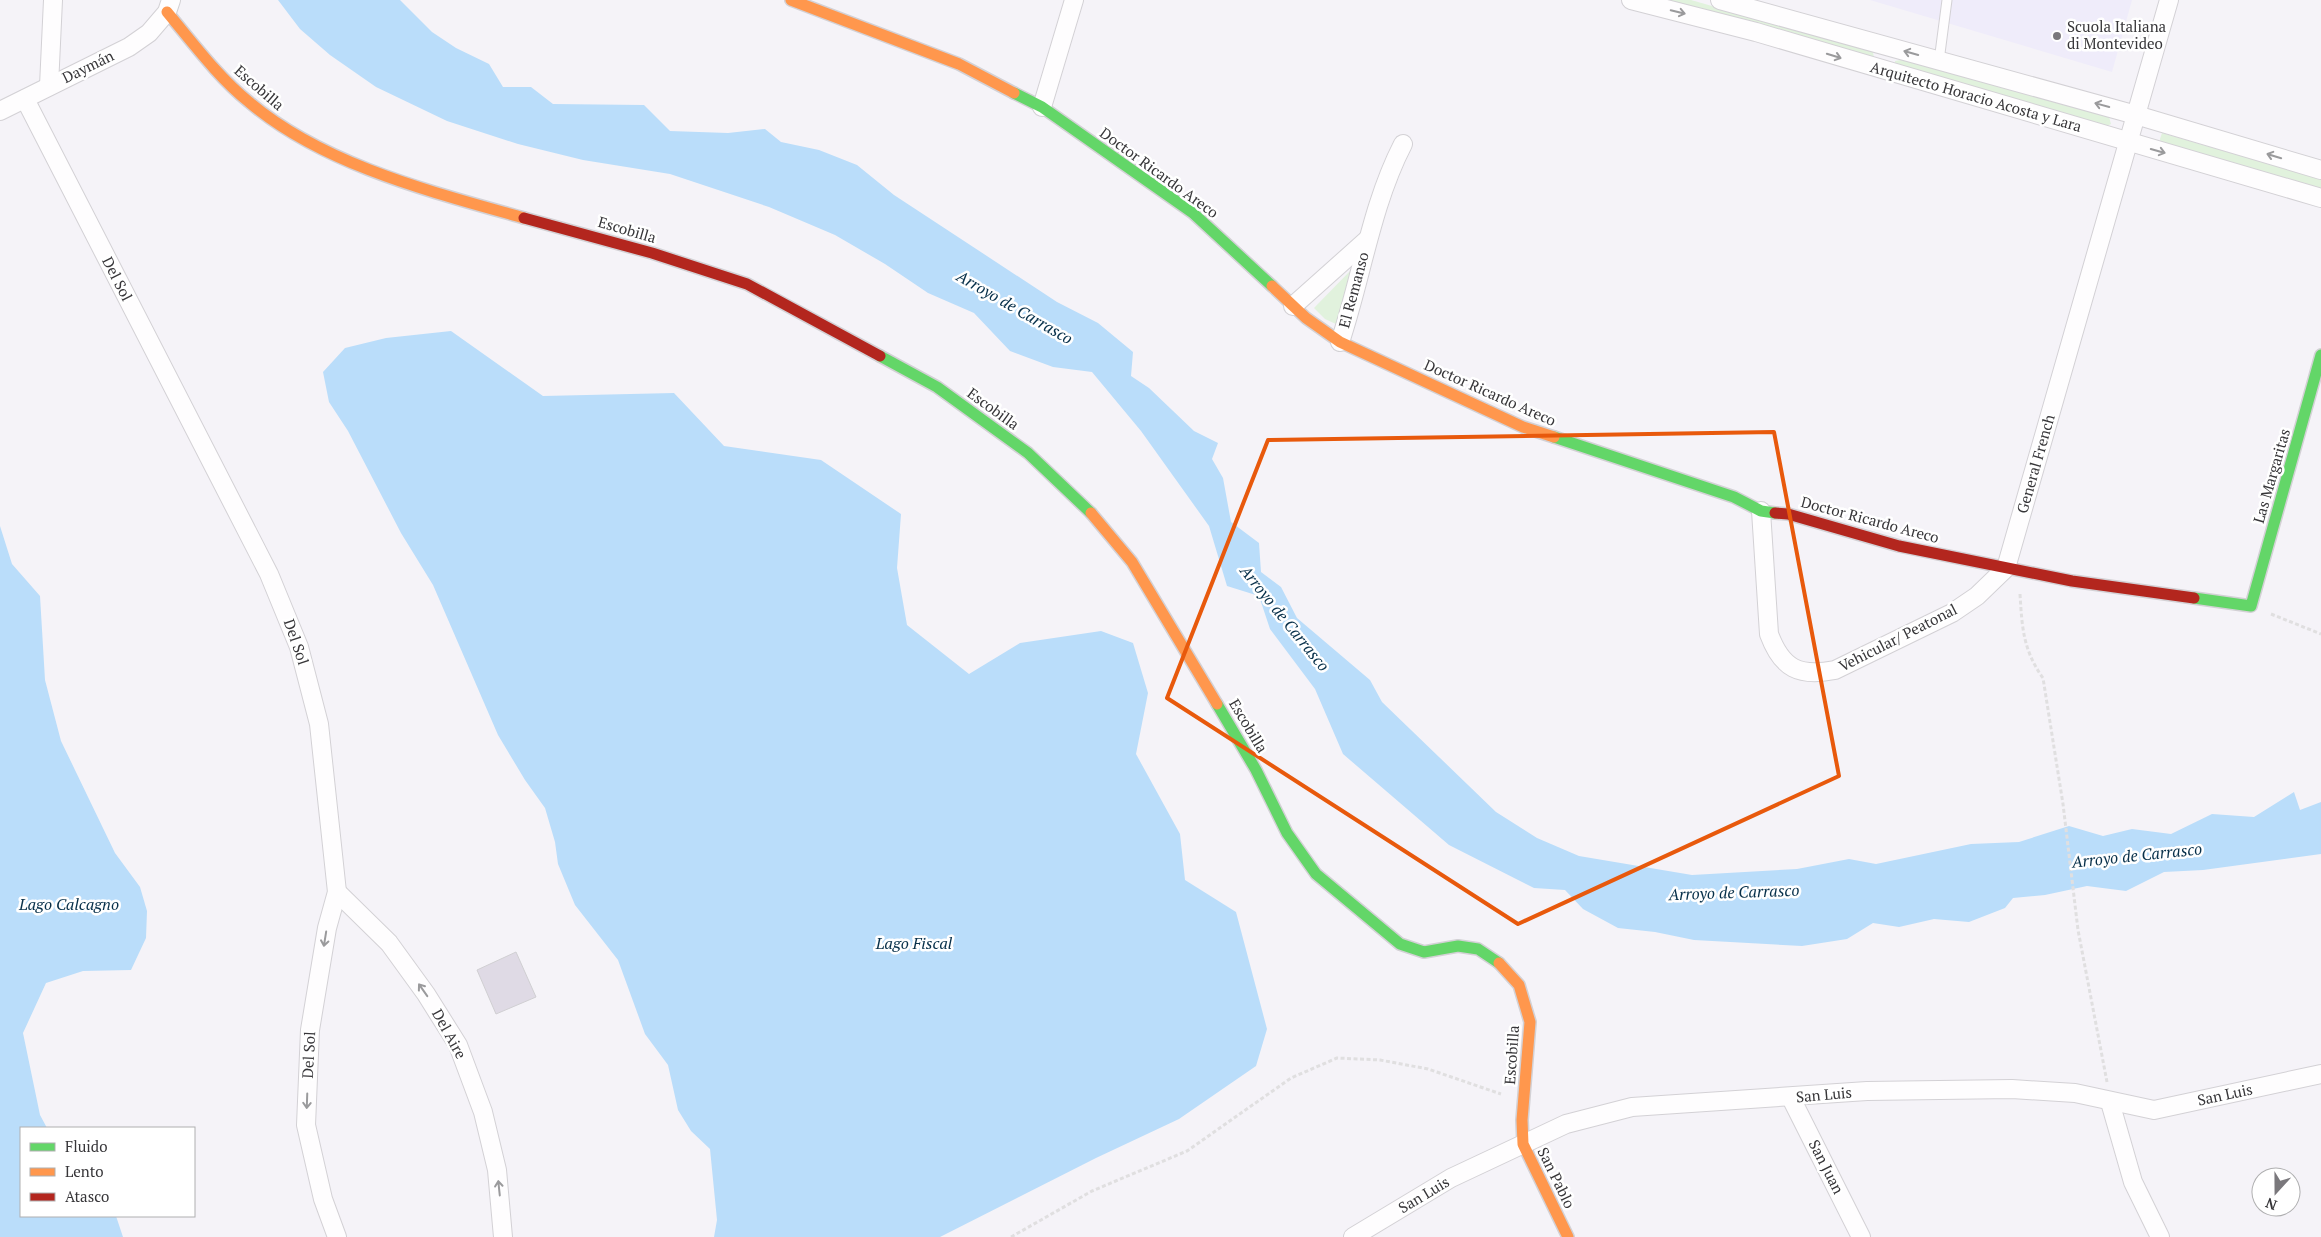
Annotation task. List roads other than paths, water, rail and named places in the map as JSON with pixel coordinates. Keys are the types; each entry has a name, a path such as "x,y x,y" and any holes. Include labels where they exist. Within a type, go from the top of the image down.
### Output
{"street":[{"path":"49,86 53,0"},
{"name":"Doctor Ricardo Areco","path":"791,0 959,64 1042,107 1193,213 1317,327 1340,342 1523,427 1734,497 1761,511 1788,514 1899,546 2072,581 2251,606"},
{"path":"1042,107 1074,0"},
{"name":"Arquitecto Horacio Acosta y Lara","path":"1631,0 1756,32 2321,198"},
{"name":"Arquitecto Horacio Acosta y Lara","path":"1720,0 2136,115 2321,170"},
{"name":"General French","path":"2006,568 2169,0"},
{"name":"Daymán","path":"0,111 130,47 149,33 169,6"},
{"name":"Escobilla","path":"169,6 214,68 248,102 290,133 379,174 442,194 652,253 747,284 937,387 1028,453 1094,515 1132,562 1256,770 1287,834 1316,874 1400,944 1424,952 1458,946 1478,949 1503,966 1519,985 1530,1022 1523,1101"},
{"path":"1877,69 1884,46"},
{"name":"Del Sol","path":"25,99 269,574 299,647 319,724 337,892 327,928 310,1030 306,1125 323,1199 337,1237"},
{"name":"El Remanso","path":"1340,342 1368,239 1394,162 1403,144"},
{"name":"El Remanso","path":"1293,306 1368,239"},
{"name":"Las Margaritas","path":"2251,606 2321,355"},
{"name":"Vehicular/ Peatonal","path":"1761,511 1769,634 1775,652 1799,672 1816,674 1835,670 1952,613 1977,596 2006,568"},
{"name":"Del Aire","path":"337,892 389,943 426,994 458,1046 483,1112 497,1170 503,1237"},
{"name":"San Luis","path":"1353,1237 1451,1178 1523,1144 1566,1124 1632,1107 1791,1098 1867,1091 2012,1089 2075,1093 2154,1110 2321,1074"},
{"name":"San Juan","path":"1791,1098 1861,1237"},
{"name":"San Pablo","path":"1523,1101 1523,1144 1568,1237"},
{"path":"2110,1102 2132,1182 2160,1237"}],"lane":[{"path":"1939,61 1947,0"}],"water":[{"name":"Arroyo de Carrasco","path":"278,0 400,0 432,32 456,48 489,64 503,87 531,87 553,104 644,105 670,131 728,133 765,129 781,142 819,150 857,165 894,195 1057,302 1098,323 1133,352 1131,376 1149,388 1194,431 1218,443 1212,459 1223,478 1231,522 1259,543 1261,572 1281,587 1297,618 1370,680 1382,702 1496,812 1537,838 1579,856 1692,875 1797,869 1849,859 1876,864 1971,844 2019,842 2069,826 2103,836 2132,829 2171,834 2212,814 2254,817 2294,792 2300,810 2321,802 2321,854 2203,870 2164,872 2126,891 2087,886 2045,895 2013,898 2005,908 1969,922 1934,919 1899,927 1873,923 1847,939 1802,946 1694,940 1655,932 1618,928 1583,909 1565,890 1534,888 1449,845 1343,754 1315,689 1270,629 1259,596 1227,586 1209,526 1141,431 1092,372 1053,367 1010,351 974,313 928,293 885,264 835,235 769,207 670,174 583,160 518,144 447,121 376,87 330,55 300,29"},
{"name":"Lago Fiscal","path":"451,331 543,396 674,393 724,446 821,460 901,514 897,568 907,625 969,674 1020,643 1101,631 1133,643 1148,693 1136,754 1180,834 1185,880 1236,912 1267,1029 1256,1066 1179,1119 1096,1158 940,1237 714,1237 717,1220 710,1149 691,1131 678,1110 668,1065 645,1034 618,960 575,905 558,864 555,842 545,808 525,780 498,735 433,585 401,533 348,431 329,402 323,372 345,348 386,338"},
{"name":"Lago Calcagno","path":"0,526 12,564 40,596 45,680 61,741 115,853 140,887 147,911 146,938 131,970 83,971 46,983 23,1033 40,1115 46,1127 20,1127 20,1217 116,1217 123,1237 0,1237"}],"place":[{"name":"Scuola Italiana di Montevideo","path":"2057,36"}]}
